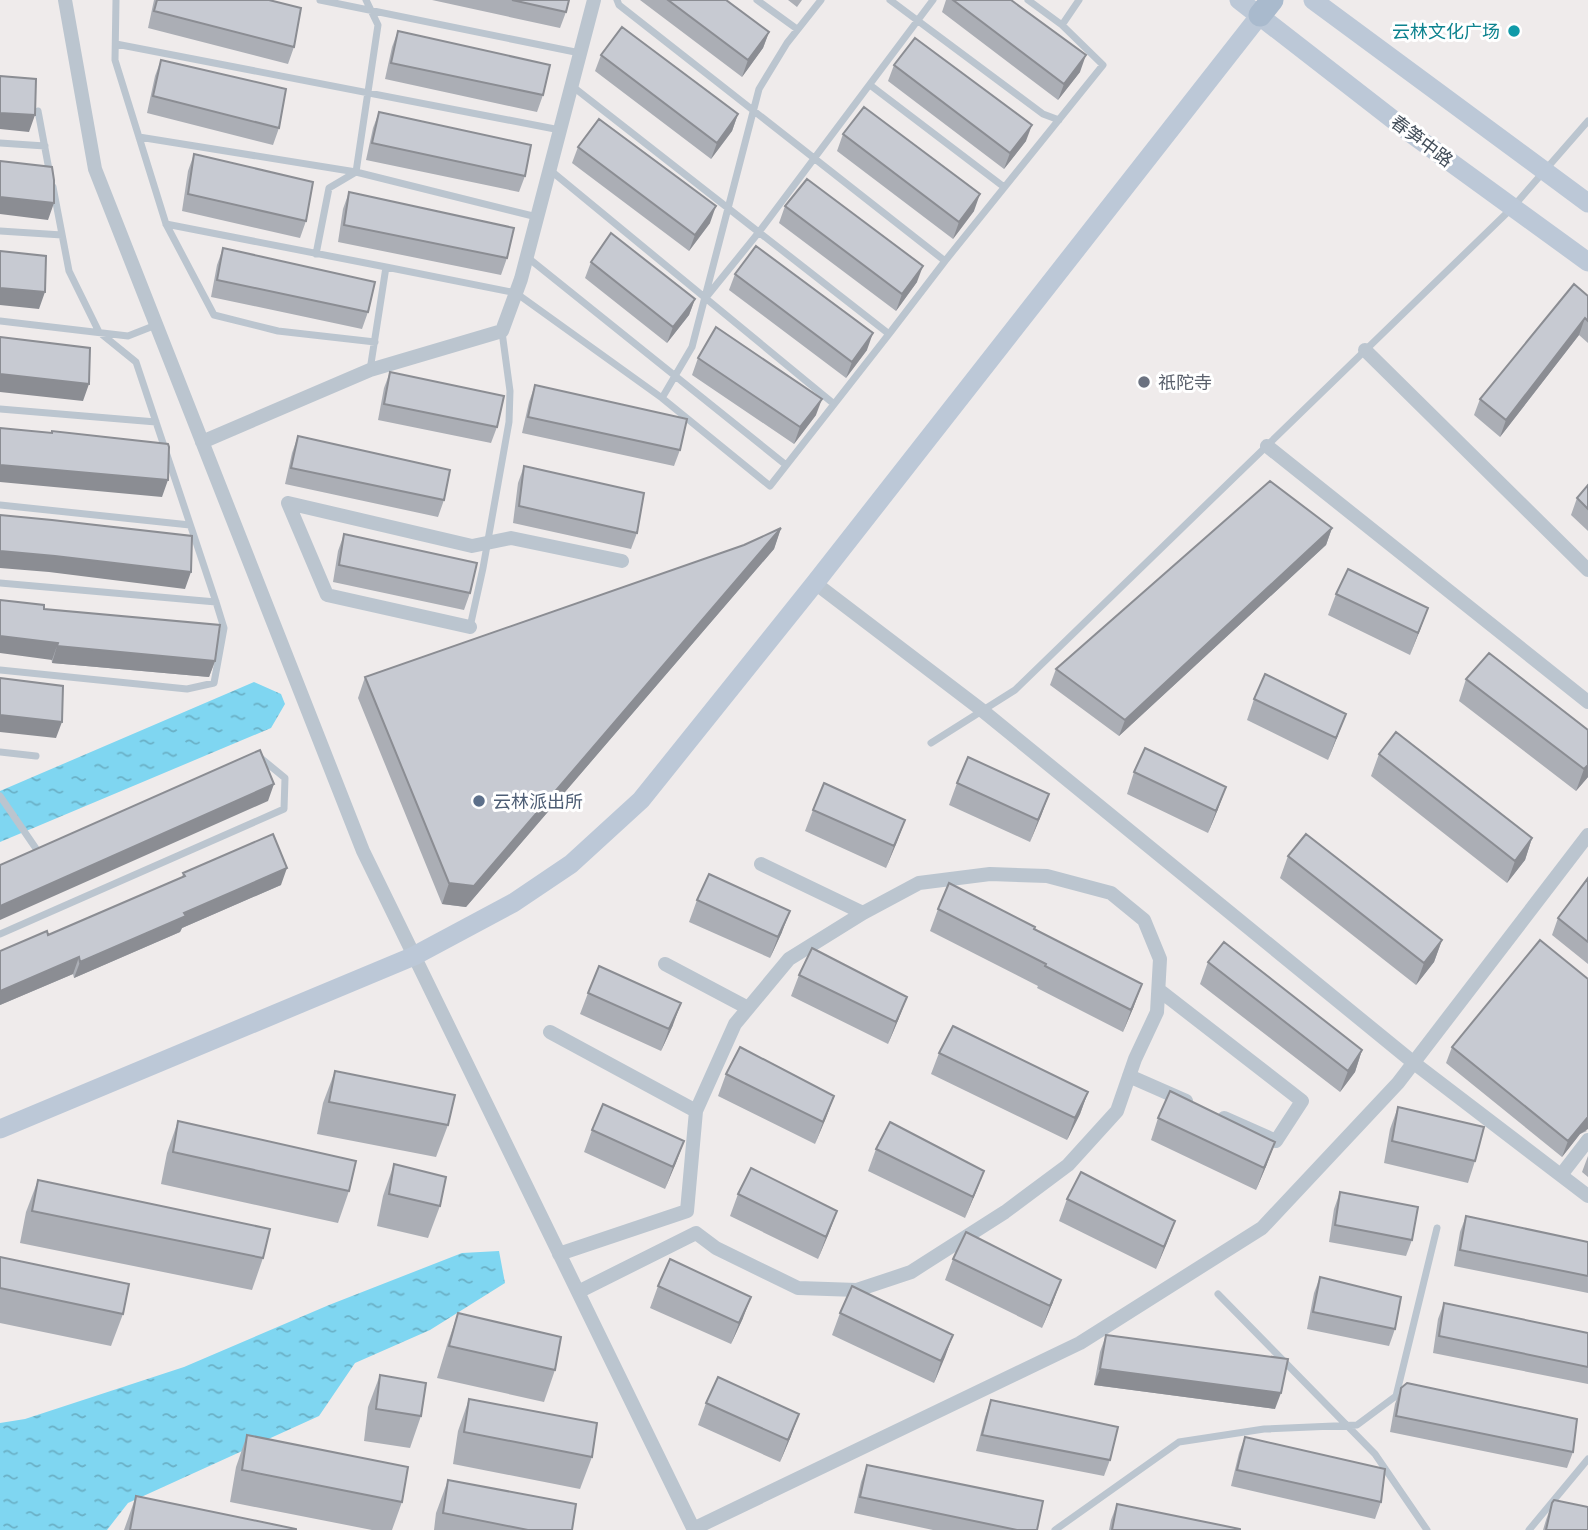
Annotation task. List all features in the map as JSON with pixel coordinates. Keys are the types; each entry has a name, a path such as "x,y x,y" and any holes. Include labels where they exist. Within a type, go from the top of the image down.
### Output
{"street":[{"path":"65,0 95,169 363,851 694,1529 1080,1343 1262,1227 1398,1083 1588,835"},
{"path":"202,442 370,370 502,331 527,256 594,0"},
{"name":"春笋中路","path":"1239,0 1266,8 1409,132 1588,262"},
{"path":"1313,0 1588,203"},
{"path":"0,1129 414,956 513,903 570,864 641,800 815,583 1266,8"},
{"path":"1365,350 1588,570"},
{"path":"1267,446 1588,702"},
{"path":"470,627 327,595 288,503 472,546 511,538 622,561"},
{"path":"815,583 983,711 1414,1063 1588,1196"},
{"path":"761,864 863,913"},
{"path":"559,1254 687,1211 696,1111 735,1024 789,959 863,913 919,883 990,874 1047,876 1111,893 1143,920 1160,960 1157,1013 1129,1076 1117,1111 1068,1165 1005,1212 911,1272 857,1290 798,1288 716,1248 696,1233 578,1292"},
{"path":"664,964 748,1008"},
{"path":"1129,1076 1276,1141 1302,1101 1158,990"},
{"path":"550,1032 696,1111"},
{"path":"1561,1175 1588,1140"}],"lane":[{"path":"116,0 116,60 166,224 214,315 278,331 375,342"},
{"path":"320,0 580,53"},
{"path":"356,172 378,25 366,0"},
{"path":"617,0 619,5 945,261"},
{"path":"757,0 797,29"},
{"path":"662,398 692,347 759,89 787,43 821,0"},
{"path":"890,0 1043,114 1059,120"},
{"path":"705,299 759,232 933,0"},
{"path":"166,224 516,293 662,398 770,486 945,261 1103,65 1062,26 1028,0"},
{"path":"1062,26 1079,0"},
{"path":"116,44 560,130"},
{"path":"870,85 1004,187"},
{"path":"572,86 889,334"},
{"path":"0,670 187,689 214,683 224,628 136,362 99,332 69,271 38,111"},
{"path":"931,743 1016,690 1512,208 1588,121"},
{"path":"139,136 356,172 537,217"},
{"path":"0,144 45,146"},
{"path":"550,170 834,404"},
{"path":"316,254 329,188 356,172"},
{"path":"0,230 62,235"},
{"path":"527,256 786,465"},
{"path":"370,370 386,267"},
{"path":"0,321 128,335 156,325"},
{"path":"470,627 509,422 510,391 502,331"},
{"path":"0,409 156,422"},
{"path":"0,505 190,525"},
{"path":"0,583 216,602"},
{"path":"0,752 36,756"},
{"path":"0,934 284,809 285,778 256,754 244,760"},
{"path":"0,796 37,850"},
{"path":"25,855 50,845"},
{"path":"1055,1530 1179,1441 1264,1429 1357,1425 1395,1396 1437,1228"},
{"path":"1218,1294 1375,1454 1427,1530"},
{"path":"1529,1530 1588,1459"}],"water":[{"path":"254,682 281,694 285,704 271,728 0,842 0,791"},
{"path":"499,1251 505,1283 430,1330 355,1363 319,1416 128,1503 107,1530 0,1530 0,1423 25,1419 184,1367 329,1305 462,1253"}],"building":[{"path":"157,0 269,0 301,8 294,47 154,11"},
{"path":"512,0 569,0 566,12"},
{"path":"668,0 726,0 769,32 748,60"},
{"path":"953,0 1011,0 1086,55 1064,84"},
{"path":"622,27 738,114 717,143 601,55"},
{"path":"398,31 550,65 543,95 391,63"},
{"path":"915,38 1032,125 1010,153 894,65"},
{"path":"161,60 286,89 279,128 153,96"},
{"path":"0,76 36,79 35,115 0,113"},
{"path":"864,107 980,194 959,222 843,134"},
{"path":"379,112 531,145 525,176 372,143"},
{"path":"599,119 716,206 695,235 578,147"},
{"path":"194,154 313,182 306,221 188,194"},
{"path":"0,161 52,167 54,203 0,197"},
{"path":"807,179 923,266 902,294 785,206"},
{"path":"349,192 514,228 507,258 344,225"},
{"path":"611,233 695,299 673,327 591,262"},
{"path":"756,246 873,333 852,362 735,274"},
{"path":"223,248 375,282 368,312 217,280"},
{"path":"0,251 46,256 45,292 0,288"},
{"path":"1574,284 1588,296 1588,321 1585,318 1506,420 1480,399"},
{"path":"716,327 822,399 800,427 698,358"},
{"path":"0,337 90,348 89,384 0,374"},
{"path":"390,372 504,396 497,427 384,404"},
{"path":"535,385 687,419 680,450 528,417"},
{"path":"0,428 168,444 168,480 0,465"},
{"path":"298,436 450,470 444,500 291,468"},
{"path":"524,466 644,493 637,533 519,506"},
{"path":"1270,481 1332,528 1125,720 1056,669"},
{"path":"1588,485 1588,509 1577,498"},
{"path":"0,515 192,536 191,572 0,551"},
{"name":"云林派出所","path":"781,528 474,886 449,883 365,677 744,545"},
{"path":"344,534 477,563 470,593 339,565"},
{"path":"1348,569 1428,608 1418,633 1336,594"},
{"path":"0,600 44,605 44,609 220,625 215,661 57,646 58,643 0,636"},
{"path":"1489,653 1588,730 1588,765 1584,769 1466,679"},
{"path":"1265,674 1346,714 1336,738 1254,699"},
{"path":"0,678 63,686 62,722 0,715"},
{"path":"1396,732 1532,838 1515,861 1379,754"},
{"path":"1145,748 1226,787 1216,811 1134,772"},
{"path":"260,750 274,784 0,906 0,865"},
{"path":"968,757 1049,794 1038,820 957,783"},
{"path":"824,783 905,820 894,846 813,810"},
{"path":"273,834 287,868 80,962 79,957 0,991 0,951 47,931 48,935 185,876 183,873"},
{"path":"1306,834 1442,940 1424,963 1288,856"},
{"path":"709,874 790,911 778,937 697,900"},
{"path":"1588,878 1588,942 1558,918"},
{"path":"949,883 1142,984 1131,1010 938,909"},
{"path":"1540,940 1588,979 1588,1117 1568,1141 1452,1047"},
{"path":"1224,942 1362,1050 1348,1071 1208,962"},
{"path":"812,948 907,997 896,1022 799,975"},
{"path":"599,966 681,1003 669,1029 588,993"},
{"path":"953,1026 1088,1092 1075,1118 939,1053"},
{"path":"740,1047 834,1096 823,1122 726,1074"},
{"path":"335,1071 455,1095 448,1125 329,1102"},
{"path":"1170,1091 1275,1142 1264,1168 1158,1118"},
{"path":"603,1104 684,1141 673,1167 592,1130"},
{"path":"1398,1107 1484,1127 1475,1161 1392,1141"},
{"path":"178,1121 356,1161 349,1191 173,1152"},
{"path":"890,1122 984,1171 973,1197 876,1149"},
{"path":"394,1164 446,1177 440,1206 389,1194"},
{"path":"751,1168 837,1211 826,1237 738,1194"},
{"path":"1081,1172 1175,1221 1164,1247 1067,1199"},
{"path":"38,1180 270,1229 263,1258 32,1211"},
{"path":"1340,1192 1418,1207 1412,1240 1335,1225"},
{"path":"1466,1216 1588,1242 1588,1276 1460,1250"},
{"path":"966,1232 1061,1280 1050,1306 953,1259"},
{"path":"0,1257 129,1284 123,1314 0,1288"},
{"path":"670,1259 751,1297 739,1323 658,1286"},
{"path":"1320,1277 1401,1297 1395,1329 1313,1312"},
{"path":"852,1286 953,1335 941,1361 840,1313"},
{"path":"1444,1303 1588,1333 1588,1367 1439,1336"},
{"path":"458,1313 561,1337 555,1370 449,1346"},
{"path":"1106,1335 1288,1359 1281,1393 1100,1369"},
{"path":"380,1375 426,1383 421,1416 376,1409"},
{"path":"718,1377 799,1414 788,1440 706,1403"},
{"path":"1407,1383 1577,1419 1573,1452 1396,1416 1401,1388"},
{"path":"469,1399 597,1423 592,1457 464,1432"},
{"path":"991,1400 1118,1427 1110,1460 982,1435"},
{"path":"247,1435 408,1467 402,1502 242,1470"},
{"path":"1245,1437 1385,1469 1381,1502 1237,1470"},
{"path":"867,1465 1043,1501 1037,1530 1017,1530 860,1497"},
{"path":"448,1480 576,1504 572,1530 528,1530 443,1513"},
{"path":"136,1496 296,1529 296,1530 130,1530"},
{"path":"1554,1500 1588,1507 1588,1530 1546,1530"},
{"path":"1117,1504 1240,1529 1240,1530 1112,1530"}],"place":[{"name":"云林文化广场","path":"1514,31"},
{"name":"祇陀寺","path":"1144,382"},
{"name":"云林派出所","path":"479,801"}]}
